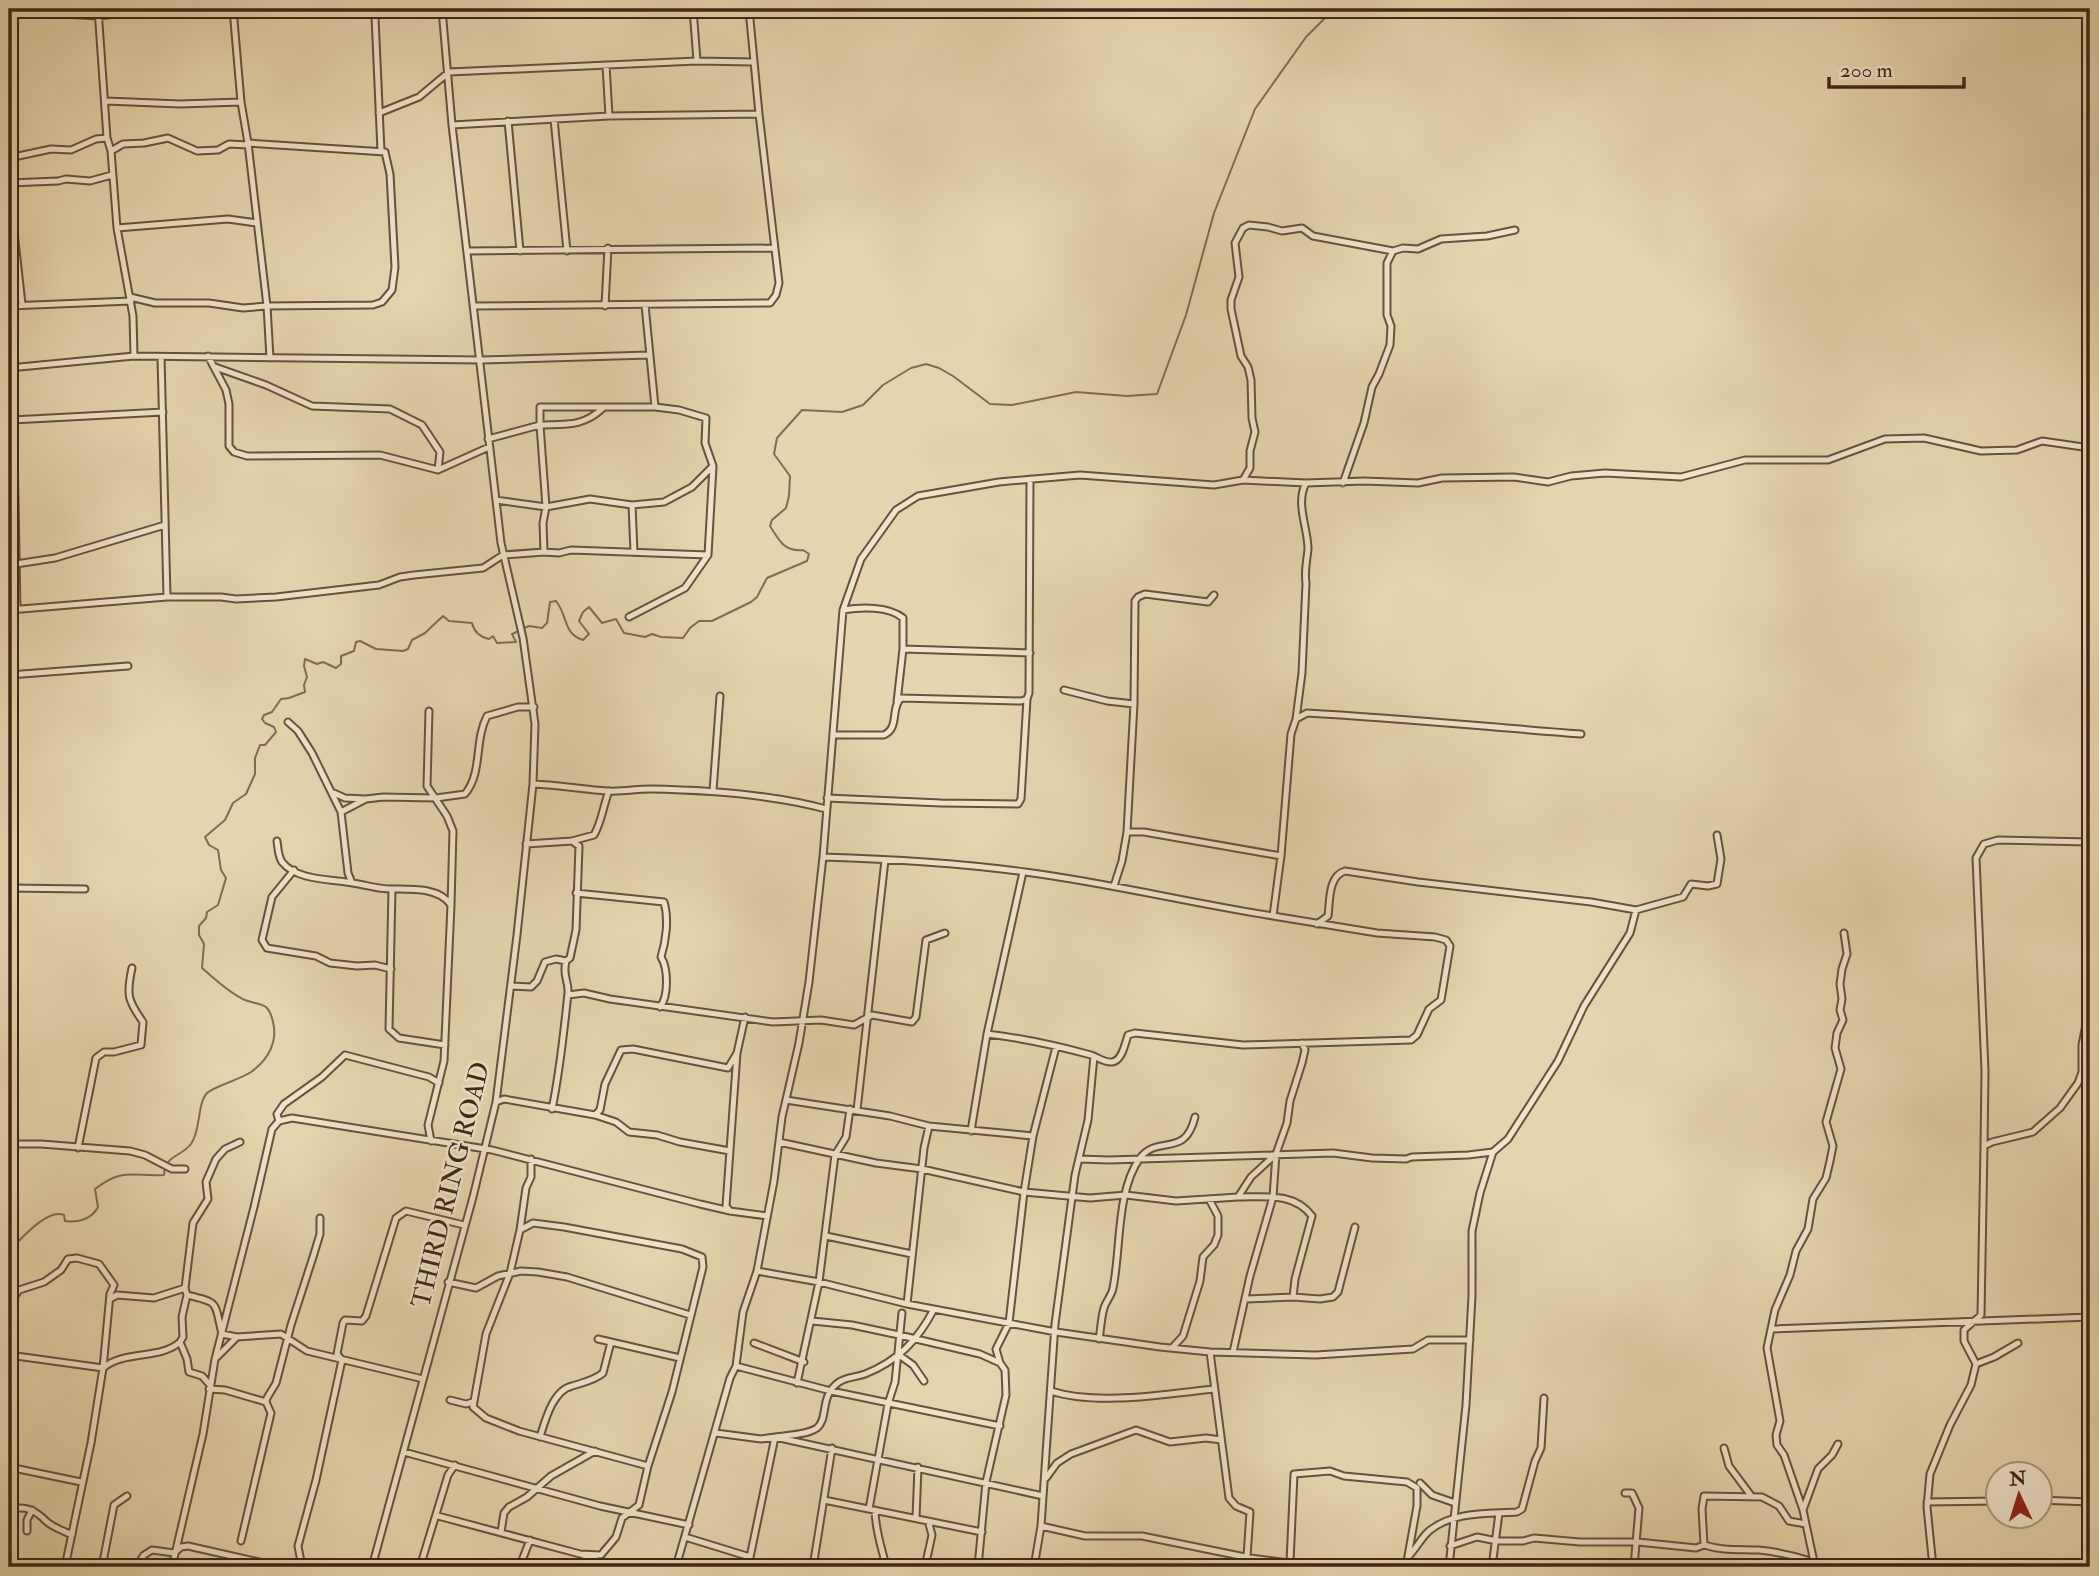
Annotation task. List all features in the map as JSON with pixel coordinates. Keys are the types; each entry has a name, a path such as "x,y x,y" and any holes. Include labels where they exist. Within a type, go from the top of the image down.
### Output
{"street":[{"path":"98,9 107,138 111,151 117,228 131,299 134,356"},
{"path":"9,11 98,16 168,9"},
{"path":"212,9 272,12 319,9"},
{"path":"235,9 241,102 267,306 270,358"},
{"path":"372,9 375,17 381,151"},
{"name":"THIRD RING ROAD","path":"372,1567 496,1102 533,784 536,724 523,638 503,555 473,306 442,9"},
{"path":"693,9 697,61"},
{"path":"473,306 770,303 776,295 779,283 749,9"},
{"path":"379,113 419,97 449,72 697,61 754,62"},
{"path":"606,65 609,116"},
{"path":"106,101 180,104 241,102"},
{"path":"453,125 609,116 759,114"},
{"path":"554,119 567,251"},
{"path":"508,121 520,251"},
{"path":"9,158 51,149 71,150 96,139 107,138"},
{"path":"9,306 131,299 155,303 209,303 243,308 364,306 382,302 388,297 395,282 393,211 388,157 381,151 229,144 218,150 197,151 168,138 144,144 123,144 111,151"},
{"path":"22,304 9,185 66,178 90,181 112,175"},
{"path":"117,228 228,219 257,223"},
{"path":"1243,480 1250,468 1250,451 1255,432 1251,380 1248,367 1241,356 1231,300 1239,277 1235,243 1243,228 1249,225 1282,231 1302,228 1313,236 1393,251 1403,248 1418,249 1441,239 1487,236 1515,230"},
{"path":"605,306 608,248"},
{"path":"468,251 775,248"},
{"path":"1343,483 1364,423 1371,387 1390,345 1387,263 1393,251"},
{"path":"645,305 655,407"},
{"path":"17,609 9,368 134,356 481,360 649,355"},
{"path":"208,356 226,390 229,404 227,440 230,450 234,452 247,456 380,455 438,470 489,447"},
{"path":"161,357 167,597"},
{"path":"215,367 266,385 312,406 390,410 422,425 440,452 438,470"},
{"path":"544,552 543,523 546,507 540,407 655,407 706,418 705,443 713,466 708,555 685,588 629,617"},
{"path":"488,439 540,425 573,424 591,419 603,408"},
{"path":"12,420 163,412"},
{"path":"676,1567 730,1378 736,1367 743,1312 757,1271 786,1100 803,1021 822,857 843,610 861,559 896,510 918,496 1030,479 1080,475 1214,485 1243,480 1418,483 1443,478 1514,477 1548,482 1571,476 1605,473 1681,477 1745,460 1828,460 1885,439 1924,438 1981,451 2017,450 2042,441 2090,448"},
{"path":"496,500 546,507 590,499 632,505 664,502 692,488 713,466"},
{"path":"827,798 1018,804 1021,799 1029,693 1030,479"},
{"path":"1273,916 1292,734 1302,673 1306,583 1304,569 1308,551 1301,505 1302,490 1306,483"},
{"path":"632,505 634,552"},
{"path":"16,564 54,558 165,526"},
{"path":"9,610 167,597 254,599 379,585 400,577 483,568 503,555 634,552 708,555"},
{"path":"1114,886 1127,832 1134,704 1134,610 1138,597 1145,594 1208,602 1214,595"},
{"path":"833,734 884,735 890,732 893,728 903,649 903,618 897,612 859,608 843,610"},
{"path":"903,649 1030,653"},
{"path":"9,675 128,666"},
{"path":"1065,690 1107,701 1134,704"},
{"path":"713,792 720,696"},
{"path":"897,702 901,698 1027,699"},
{"path":"330,788 336,795 366,799 436,798 465,794 472,785 479,740 487,716 518,707 534,707"},
{"path":"429,711 426,786 436,798 453,831 445,1045 428,1125 432,1141"},
{"path":"1296,719 1307,713 1386,717 1465,726 1581,734"},
{"path":"288,722 298,731 312,753 341,812 348,873 352,883"},
{"path":"533,784 609,791 648,789 713,792 791,800 826,809"},
{"path":"526,844 572,841 594,835 600,825 609,791"},
{"path":"341,812 366,799"},
{"path":"1127,832 1144,832 1281,856"},
{"path":"1317,924 1328,916 1333,879 1338,873 1345,871 1636,909 1683,897 1691,884 1717,884 1721,859 1717,835"},
{"path":"1933,1567 1927,1502 1930,1474 1950,1425 1971,1385 1976,1364 1964,1341 1964,1329 1981,1315 1985,1071 1976,858 1984,844 1998,840 2090,842"},
{"path":"277,841 280,858 285,865 321,880 421,890 449,897"},
{"path":"552,1109 569,988 563,972 566,961 570,958 576,930 580,850 572,841"},
{"path":"822,857 1023,872 1317,924 1377,933 1435,937 1446,940 1450,946 1443,995 1441,1000 1429,1009 1414,1038 1243,1045 1135,1033 1128,1035 1120,1056 1109,1063 1094,1056 987,1034"},
{"path":"797,1383 804,1362 820,1282 835,1155 846,1137 853,1110 867,1018 885,860"},
{"path":"294,870 272,897 262,940 267,948 316,956 330,963 375,965 391,969"},
{"path":"971,1131 987,1034 1023,872"},
{"path":"9,888 85,889"},
{"path":"391,889 389,1029 399,1038 445,1045"},
{"path":"576,893 664,902 667,912 665,948 661,957 667,969 666,993 660,1007"},
{"path":"1449,1567 1470,1340 1472,1231 1480,1194 1493,1152 1508,1139 1558,1061 1584,1006 1630,933 1636,909"},
{"path":"568,995 584,993 660,1007 773,1022 821,1020 853,1025 872,1015 912,1022 916,1017 926,940 945,933"},
{"path":"1814,1562 1803,1510 1784,1455 1777,1445 1776,1435 1780,1421 1768,1348 1775,1310 1790,1275 1796,1251 1808,1229 1813,1199 1826,1178 1833,1146 1826,1122 1841,1069 1835,1048 1843,1020 1840,1010 1840,984 1847,954 1844,933"},
{"path":"511,986 531,987 537,981 545,962 555,959 566,961"},
{"path":"78,1148 96,1058 104,1052 141,1045 143,1023 131,1007 129,982 132,968"},
{"path":"1984,1146 2033,1132 2060,1108 2078,1083 2082,1072 2082,1045 2090,1004"},
{"path":"730,1211 726,1206 737,1053 745,1017"},
{"path":"1233,1352 1250,1276 1273,1197 1276,1154 1287,1124 1290,1101 1305,1050 1302,1043"},
{"path":"988,1357 996,1349 1009,1323 1033,1136 1056,1047"},
{"path":"595,1115 600,1110 605,1084 621,1049 728,1068 737,1053"},
{"path":"279,1121 277,1114 284,1104 322,1077 345,1055 429,1077 439,1083"},
{"path":"1034,1567 1041,1527 1056,1332 1072,1197 1088,1120 1094,1056"},
{"path":"496,1102 504,1099 595,1115 617,1122 629,1132 657,1135 730,1151"},
{"path":"786,1100 853,1110 929,1126 1033,1136"},
{"path":"1099,1339 1105,1306 1113,1292 1126,1195 1140,1158 1148,1150 1182,1142 1189,1134 1195,1117"},
{"path":"172,1567 203,1434 215,1359 272,1129 279,1121 292,1118 492,1150 730,1211 767,1216"},
{"path":"907,1304 929,1126"},
{"path":"9,1354 103,1368 108,1364 178,1346 183,1337 182,1317 193,1223 208,1199 206,1182 216,1159 225,1149 240,1142"},
{"path":"779,1142 1024,1192 1090,1198 1126,1195 1176,1201 1238,1197 1289,1198 1305,1206 1312,1216 1295,1279 1293,1297"},
{"path":"9,1144 130,1151 172,1168 185,1169"},
{"path":"1080,1158 1333,1153 1406,1159 1493,1152"},
{"path":"1238,1197 1251,1177 1276,1154"},
{"path":"531,1159 531,1177 526,1188 510,1273 486,1334 473,1407 486,1418 540,1437 648,1466"},
{"path":"1171,1348 1183,1336 1200,1281 1203,1258 1214,1245 1218,1235 1218,1216 1209,1199"},
{"path":"342,1360 337,1354 342,1323 345,1320 362,1321 366,1316 396,1218 405,1211 464,1226"},
{"path":"266,1402 276,1383 287,1338 320,1234 320,1218"},
{"path":"520,1230 533,1223 564,1227 682,1249 702,1257 703,1267 691,1315 639,1505 622,1518 616,1537 601,1555 580,1555"},
{"path":"1246,1299 1334,1297 1338,1292 1355,1227"},
{"path":"826,1236 912,1254"},
{"path":"9,1305 19,1290 44,1282 61,1270 68,1259 77,1258 99,1264 114,1284 91,1443 65,1567"},
{"path":"448,1282 476,1288 498,1276 521,1270 538,1272 566,1277 691,1315"},
{"path":"757,1271 820,1282 907,1304 1056,1332 1210,1352 1316,1355 1413,1349 1428,1340 1470,1340"},
{"path":"110,1299 117,1295 154,1298 186,1292 213,1303 222,1334"},
{"path":"716,1433 761,1439 811,1431 819,1427 827,1393 843,1380 876,1369 899,1355 921,1334 934,1309"},
{"path":"886,1567 872,1509 877,1458 895,1382 902,1313"},
{"path":"1772,1329 2090,1317"},
{"path":"812,1321 852,1325 899,1335 988,1357 1000,1363"},
{"path":"222,1334 237,1337 274,1333 307,1351 423,1379"},
{"path":"215,1359 237,1337"},
{"path":"598,1339 680,1358"},
{"path":"540,1437 544,1423 559,1395 568,1387 603,1373 611,1342"},
{"path":"754,1343 804,1362"},
{"path":"1976,1364 2018,1343"},
{"path":"178,1346 185,1356 188,1372 202,1376 209,1387 266,1402 271,1413 241,1541"},
{"path":"958,1567 976,1566 986,1482 1006,1395 1005,1370 996,1349"},
{"path":"1210,1352 1229,1498 1236,1506 1250,1512 1248,1567"},
{"path":"899,1355 913,1365 924,1381"},
{"path":"302,1567 298,1546 316,1480 342,1360"},
{"path":"736,1367 888,1404 1000,1426"},
{"path":"1051,1391 1073,1398 1161,1395 1214,1389"},
{"path":"1408,1557 1430,1530 1453,1519 1470,1515 1517,1512 1524,1506 1535,1461 1541,1448 1544,1398"},
{"path":"450,1400 466,1405 473,1402"},
{"path":"1045,1480 1058,1463 1071,1454 1136,1430 1170,1441 1206,1438 1221,1440"},
{"path":"775,1437 1043,1496"},
{"path":"749,1567 775,1437"},
{"path":"1803,1510 1818,1469 1832,1455 1838,1444"},
{"path":"579,1447 580,1457"},
{"path":"813,1567 832,1448"},
{"path":"1724,1448 1730,1466 1752,1497"},
{"path":"501,1532 504,1513 509,1507 580,1457 595,1451"},
{"path":"404,1452 688,1525"},
{"path":"445,1463 449,1475"},
{"path":"420,1567 449,1475 455,1465"},
{"path":"9,1467 81,1482"},
{"path":"915,1518 918,1467"},
{"path":"1290,1563 1294,1474 1330,1471 1344,1476 1407,1482 1417,1488 1418,1506 1406,1567"},
{"path":"1420,1483 1432,1494 1455,1503"},
{"path":"1625,1493 1632,1493 1639,1508 1634,1567"},
{"path":"102,1567 114,1505 127,1496"},
{"path":"1704,1545 1704,1496 1762,1497 1779,1506 1789,1521 1806,1524"},
{"path":"824,1500 982,1532"},
{"path":"1927,1502 1983,1501"},
{"path":"2054,1501 2090,1502"},
{"path":"639,1505 645,1515"},
{"path":"9,1510 22,1507 33,1510 72,1535"},
{"path":"27,1531 27,1522 33,1510"},
{"path":"1492,1567 1499,1513"},
{"path":"438,1516 580,1555 602,1562 606,1567"},
{"path":"925,1567 932,1535 929,1524"},
{"path":"1041,1527 1085,1536 1142,1536 1248,1557 1319,1567"},
{"path":"685,1537 750,1557"},
{"path":"1450,1546 1477,1537 1496,1541 1523,1541 1534,1538 1580,1542 1638,1542 1696,1548 1704,1545 1720,1550 1761,1550 1791,1555 1829,1567"},
{"path":"521,1563 530,1540"},
{"path":"136,1567 144,1555 152,1550 174,1553 181,1547 188,1546 281,1567"}],"waterway":[{"path":"524,628 542,628 547,623 550,602 556,601 569,629 583,640 589,634 579,621 589,607 602,623 616,619 624,633 645,637 652,634 683,638 699,621 712,621 751,602 757,597 767,578 807,561 809,554 787,547 770,526 772,520 786,508 789,496 790,476 774,454 777,438 802,410 842,412 863,405 883,385 911,368 926,364 939,368 990,404 1012,405 1076,392 1127,396 1157,394 1186,315 1214,213 1255,109 1306,37 1334,9"},
{"path":"9,1251 34,1226 50,1216 64,1215 65,1221 80,1221 88,1217 98,1207 95,1189 113,1178 121,1175 164,1175 167,1164 191,1144 207,1093 251,1072 270,1050 274,1029 266,1007 233,994 202,968 204,944 199,935 199,926 206,918 207,912 218,905 226,878 221,870 218,850 209,845 205,837 225,820 233,803 246,794 255,774 255,758 260,745 265,745 276,732 274,727 262,719 264,715 272,712 281,699 305,692 305,659 317,664 323,662 336,668 341,664 341,656 354,651 356,642 360,641 376,649 403,651 408,649 412,640 425,633 443,616 449,621 472,623 478,634 489,639 493,636 497,643 516,642 512,634 519,631"}]}
